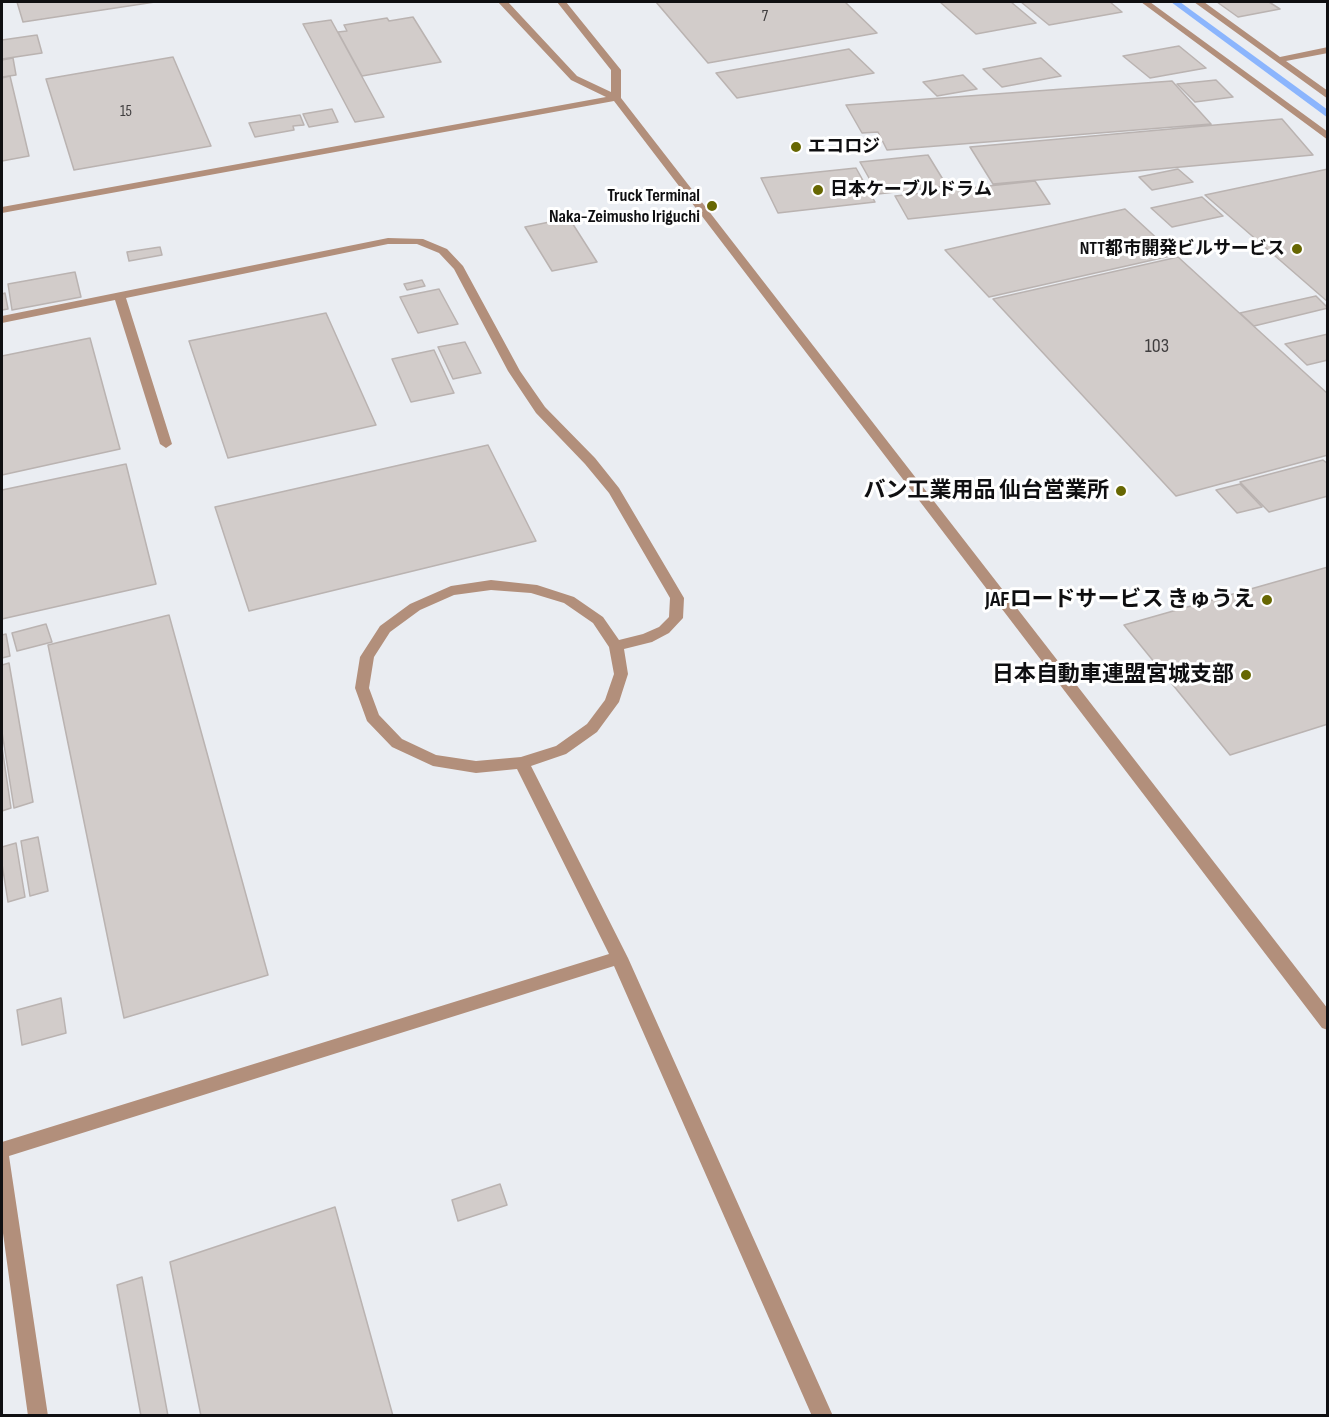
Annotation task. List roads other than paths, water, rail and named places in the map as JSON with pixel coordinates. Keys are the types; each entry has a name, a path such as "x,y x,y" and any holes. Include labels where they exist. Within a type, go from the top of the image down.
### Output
{"street":[{"path":"503,2 574,78 616,98 1328,1023"},
{"path":"562,2 616,70 616,98"},
{"path":"1145,2 1328,137"},
{"path":"1199,2 1328,96"},
{"path":"1278,60 1328,50"},
{"path":"2,210 616,98"},
{"path":"2,320 388,241 419,241 444,251 459,268 514,371 540,410 590,461 614,491 677,598 676,618 664,630 647,638 616,646"},
{"path":"119,296 166,444"},
{"path":"491,585 512,586 532,588 569,600 598,620 616,646 621,674 612,702 592,728 561,750 522,763 476,768 433,760 397,743 372,717 362,688 367,657 385,629 415,607 451,591 491,585"},
{"path":"522,763 619,958 823,1416"},
{"path":"2,1150 619,958"},
{"path":"2,1162 38,1416"}],"waterway":[{"path":"1175,2 1328,115"}],"place":[{"name":"エコロジ","path":"796,147"},
{"name":"日本ケーブルドラム","path":"818,190"},
{"name":"Truck Terminal Naka-Zeimusho Iriguchi","path":"712,206"},
{"name":"NTT都市開発ビルサービス","path":"1297,249"},
{"name":"バン工業用品 仙台営業所","path":"1121,491"},
{"name":"JAFロードサービス きゅうえ","path":"1267,600"},
{"name":"日本自動車連盟宮城支部","path":"1246,675"}]}
